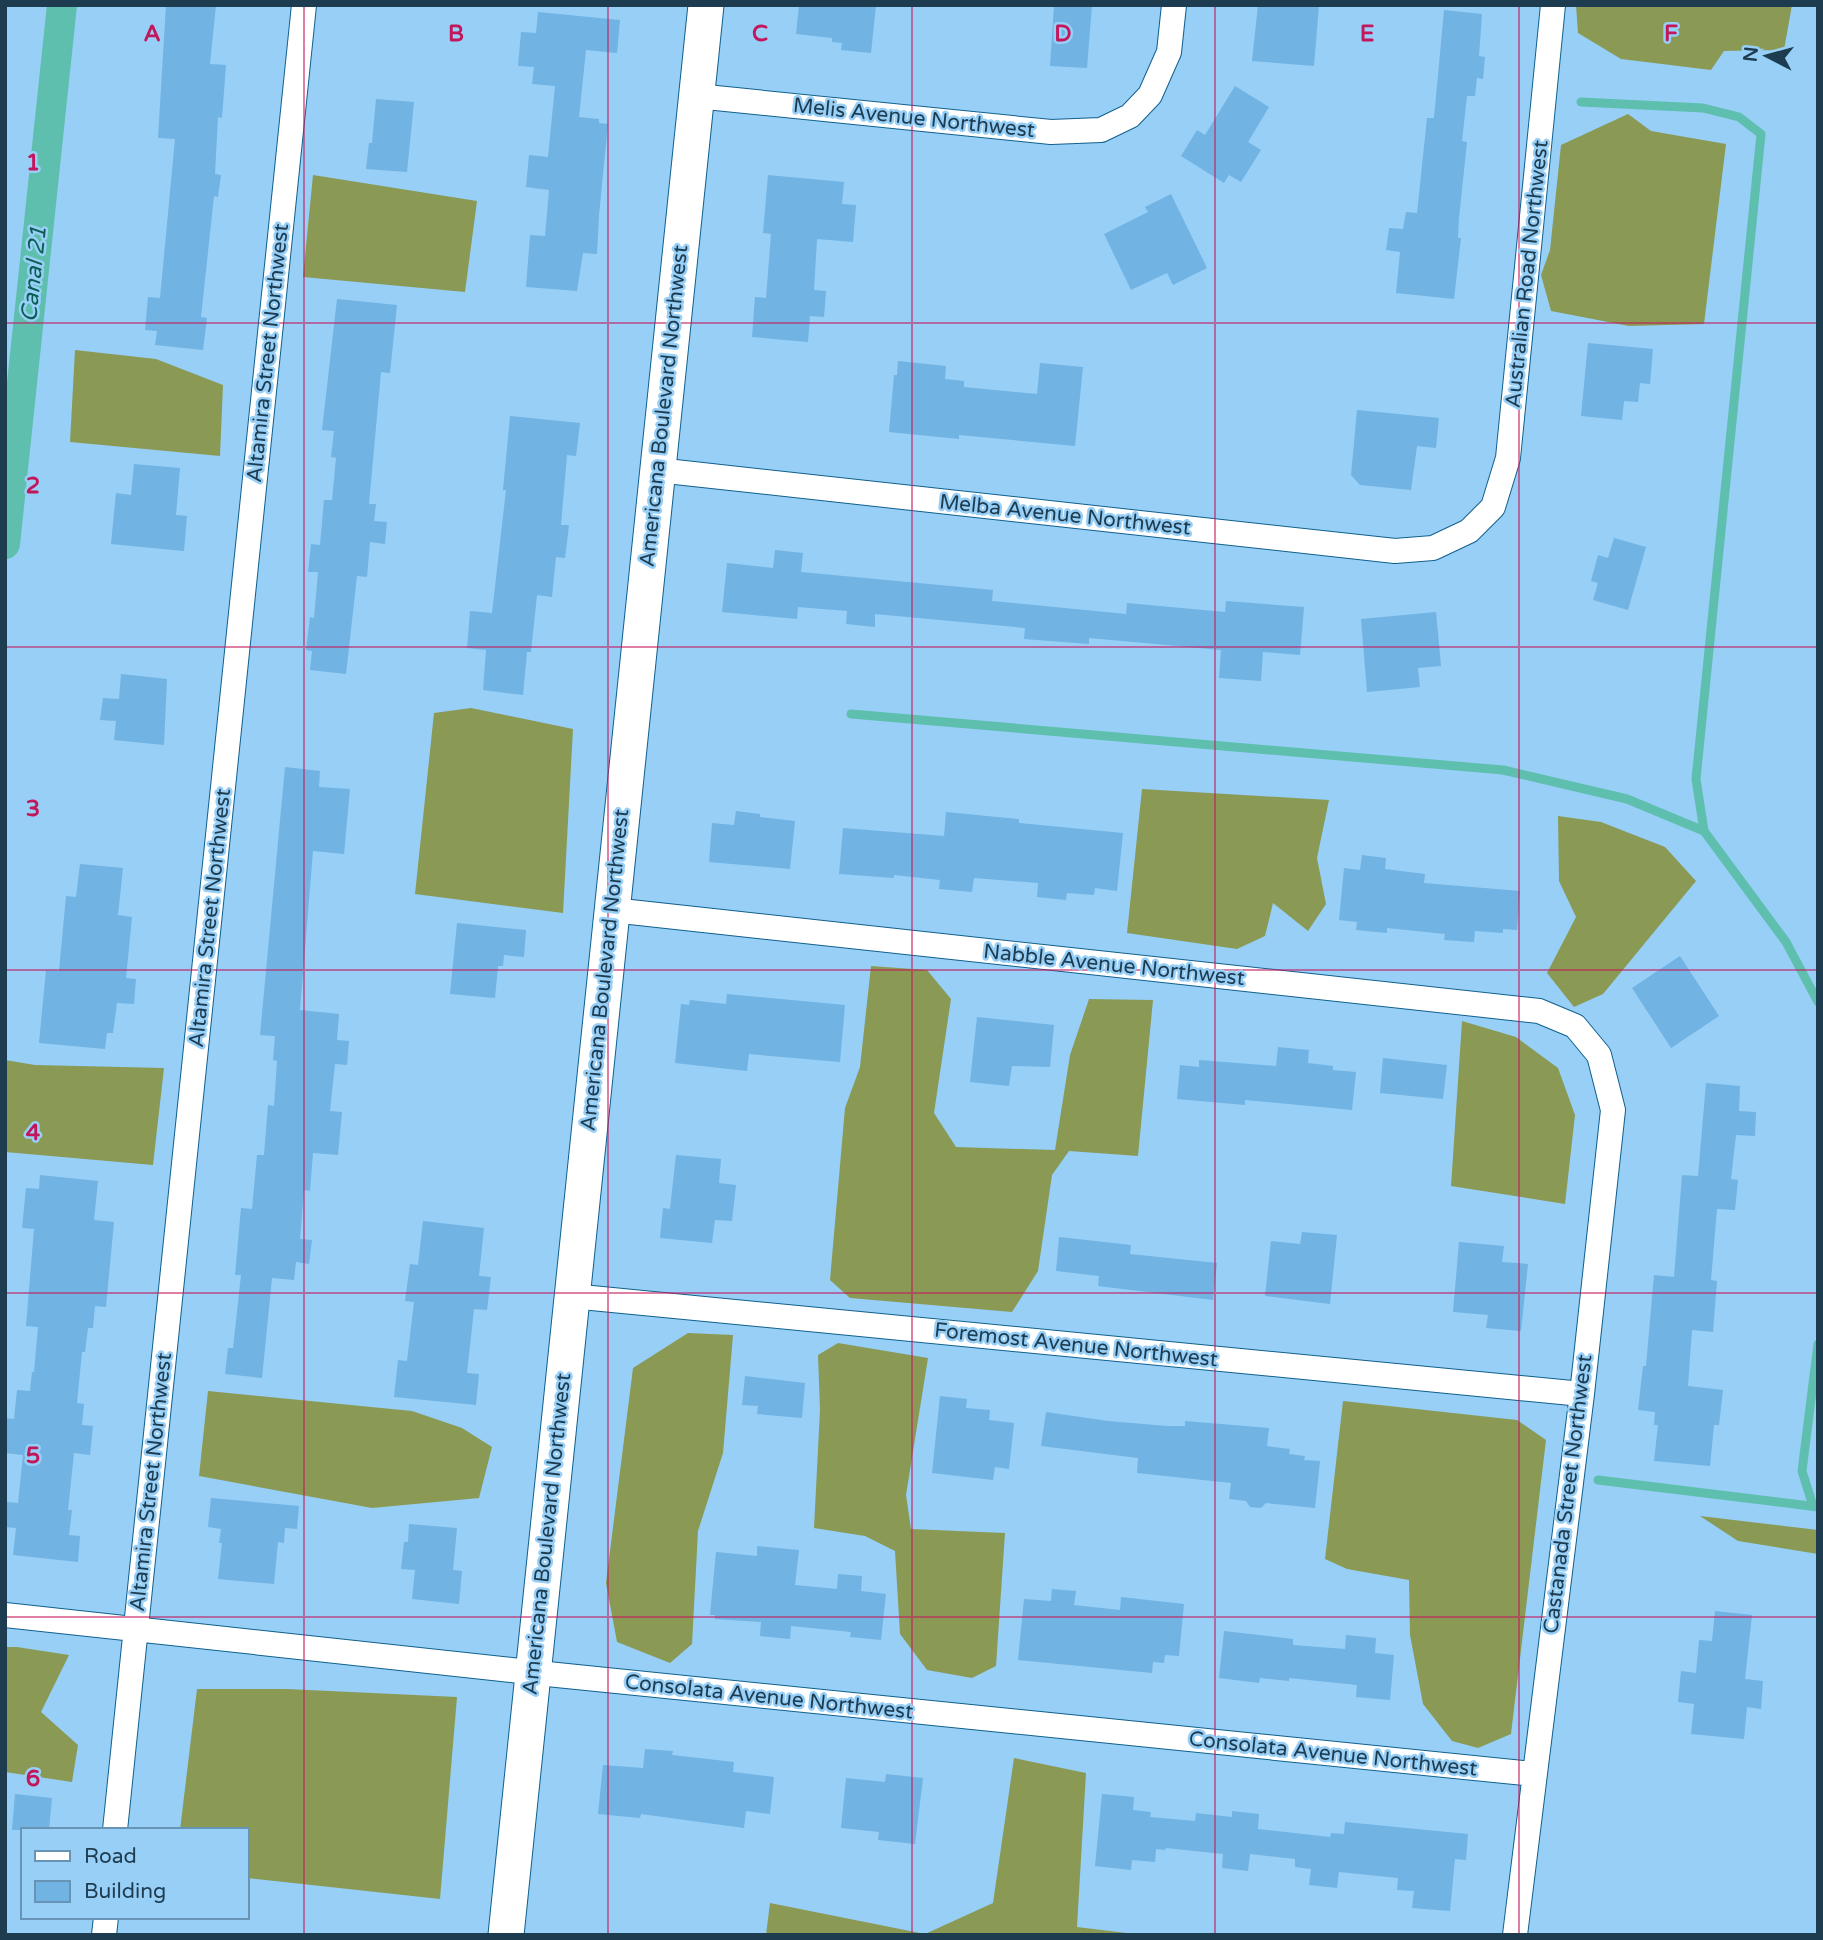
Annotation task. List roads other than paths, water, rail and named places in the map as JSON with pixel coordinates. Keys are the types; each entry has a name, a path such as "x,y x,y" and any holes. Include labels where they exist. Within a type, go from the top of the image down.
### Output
{"street":[{"name":"Altamira Street Northwest","path":"115,1828 304,5"},
{"name":"Americana Boulevard Northwest","path":"506,1935 706,5"},
{"name":"Melis Avenue Northwest","path":"696,96 1051,132 1101,130 1130,116 1150,95 1169,51 1174,5"},
{"name":"Australian Road Northwest","path":"1469,531 1493,507 1508,458 1553,5"},
{"name":"Melba Avenue Northwest","path":"657,470 1395,551 1433,548 1469,531"},
{"name":"Nabble Avenue Northwest","path":"612,910 1539,1011 1575,1026 1599,1055"},
{"name":"Castanada Street Northwest","path":"1515,1935 1613,1110 1599,1055"},
{"name":"Foremost Avenue Northwest","path":"571,1296 1581,1394"},
{"name":"Consolata Avenue Northwest","path":"5,1615 533,1673 1533,1774"}],"waterway":[{"name":"Canal 21","path":"5,544 62,5"},
{"path":"1581,102 1703,108 1739,117 1761,134 1696,779 1704,831"},
{"path":"851,714 1503,770 1627,799 1704,831 1786,942 1818,1002"},
{"path":"1813,1506 1802,1471 1818,1344"},
{"path":"1598,1480 1818,1507"}]}
